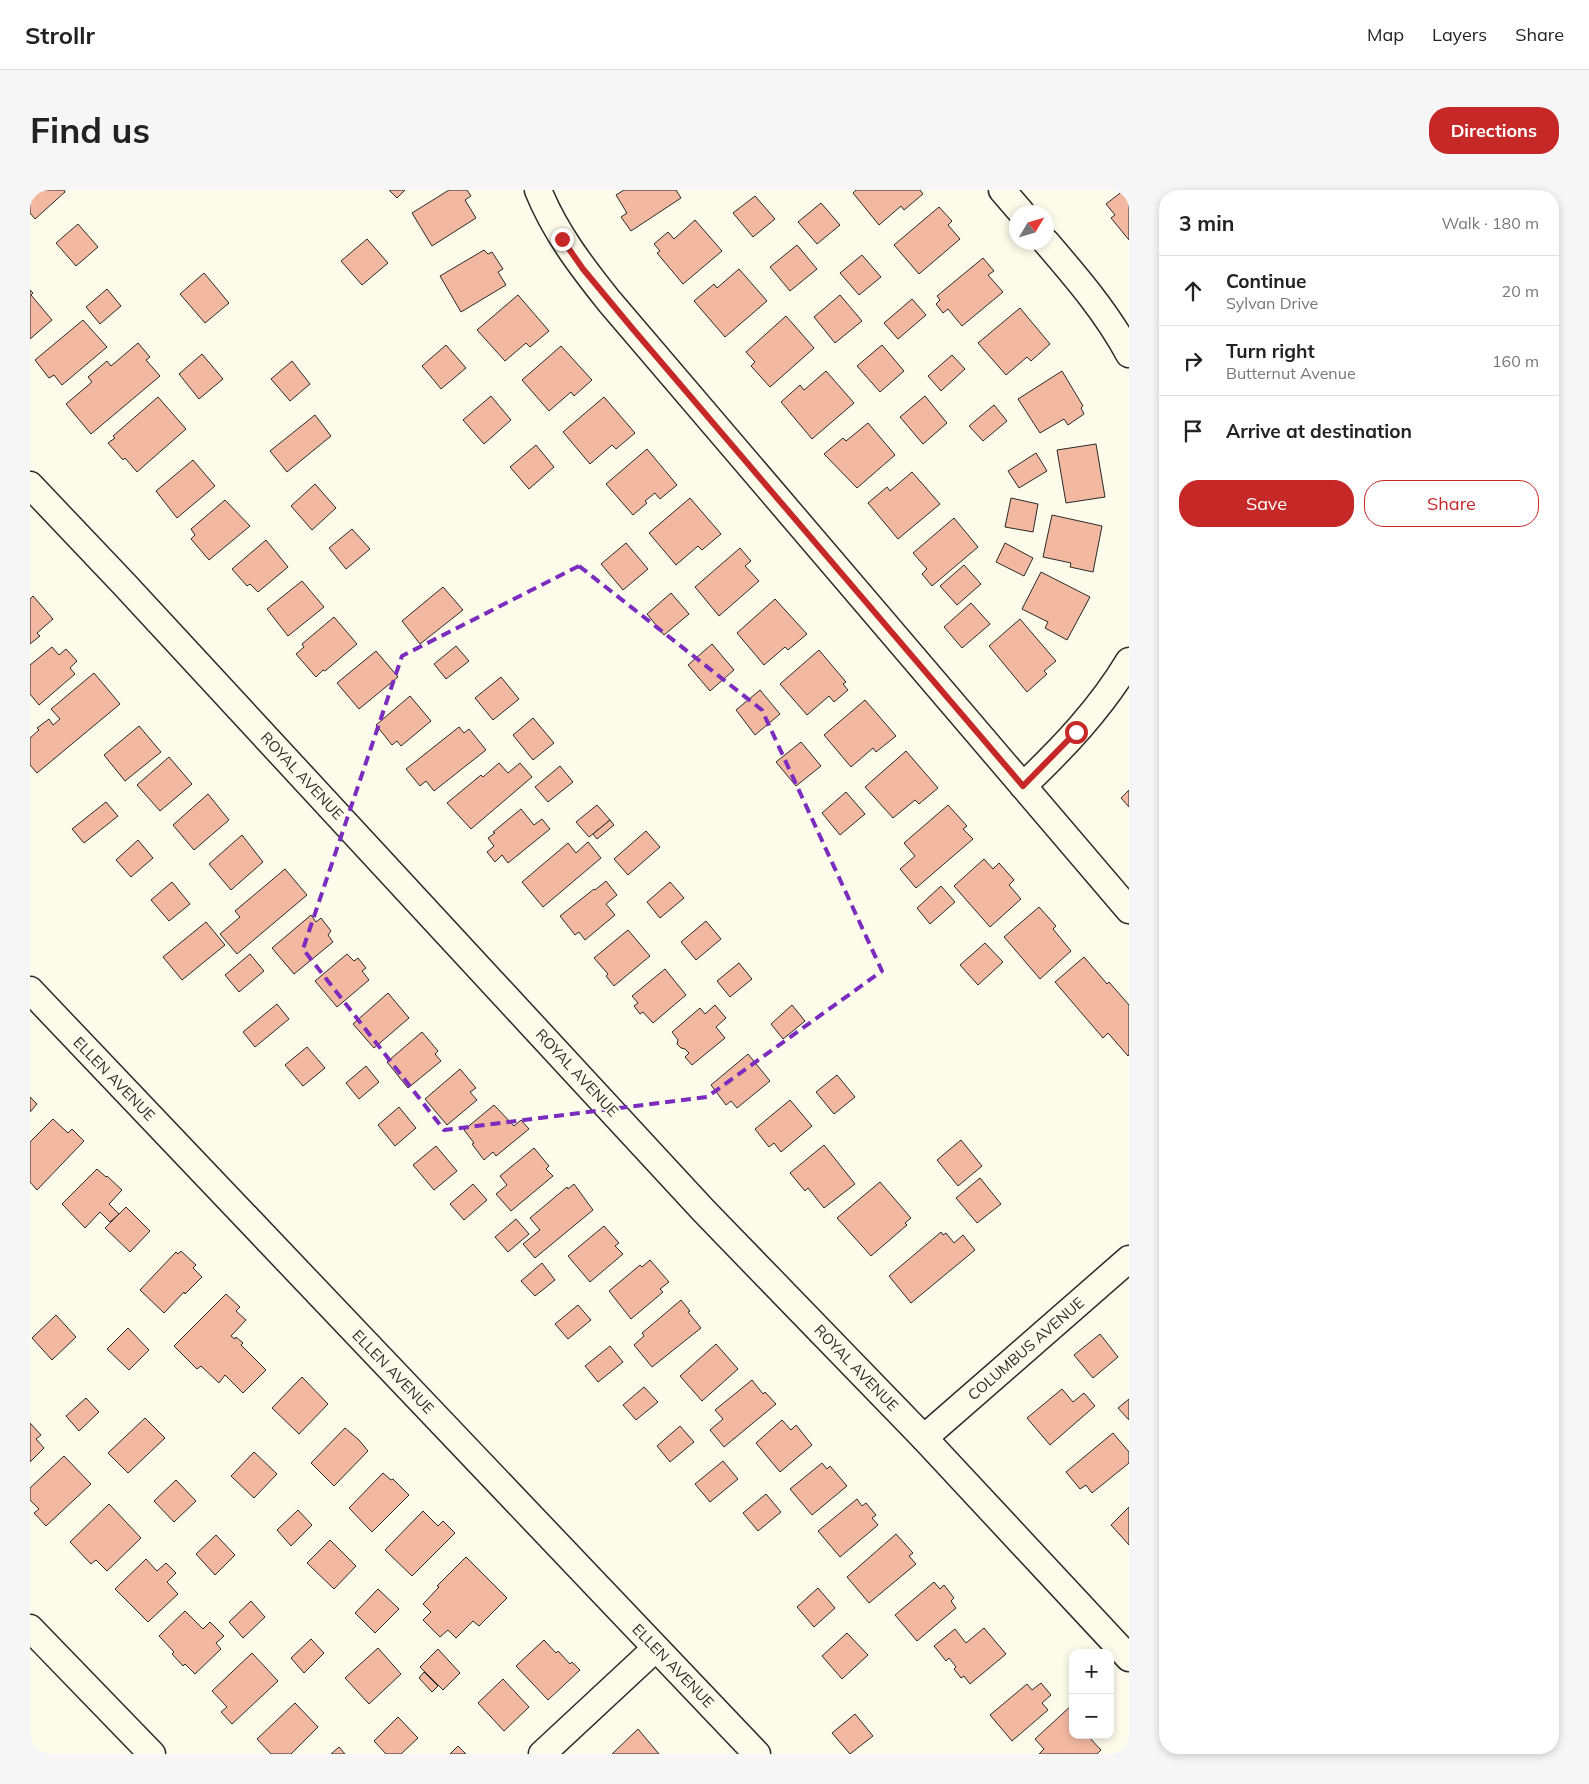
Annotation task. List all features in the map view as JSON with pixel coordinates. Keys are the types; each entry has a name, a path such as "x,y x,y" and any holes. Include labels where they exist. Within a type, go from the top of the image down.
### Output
{"street":[{"path":"538,190 546,210 562,239 583,269 1129,910"},
{"path":"1002,190 1015,205"},
{"path":"1053,250 1086,288 1118,332 1129,354"},
{"name":"ROYAL AVENUE","path":"30,485 704,1210 924,1438 1129,1658"},
{"path":"1023,786 1069,740 1094,711 1129,661"},
{"name":"ELLEN AVENUE","path":"30,990 757,1754"},
{"name":"COLUMBUS AVENUE","path":"924,1438 1129,1259"},
{"path":"30,1628 152,1754"},
{"path":"542,1754 656,1648"}],"highlighted area":[{"path":"579,566 762,710 882,971 707,1097 444,1130 303,949 402,656"}],"building":[{"path":"30,190 64,190 65,192 35,219 30,213"},
{"path":"389,190 405,190 397,198"},
{"path":"449,190 467,190 471,196 465,200 476,218 432,246 412,213"},
{"path":"624,190 676,190 681,198 631,231 621,217 627,213 616,195"},
{"path":"856,190 920,190 923,194 904,210 901,206 879,225 853,193"},
{"path":"1124,190 1129,190 1129,240 1111,218 1115,215 1106,204"},
{"path":"755,196 775,219 753,237 733,213"},
{"path":"821,203 840,225 817,244 798,222"},
{"path":"939,207 952,221 948,225 960,239 919,274 894,245"},
{"path":"695,220 722,251 683,284 657,253 660,251 654,244 668,232 674,239"},
{"path":"78,224 98,247 76,266 56,243"},
{"path":"367,239 388,263 362,285 341,261"},
{"path":"797,245 817,269 790,291 770,267"},
{"path":"484,250 488,254 492,252 503,269 498,272 506,285 461,312 440,276"},
{"path":"862,255 881,277 859,295 840,273"},
{"path":"983,258 994,271 988,275 1003,292 962,326 948,309 943,313 936,304 940,300 937,296"},
{"path":"739,269 767,301 725,337 694,301 714,284 717,288"},
{"path":"204,273 229,303 205,323 180,294"},
{"path":"107,289 121,306 100,324 86,307"},
{"path":"30,290 33,293 31,295 52,320 30,339"},
{"path":"518,295 549,331 530,347 526,343 505,361 477,330"},
{"path":"840,295 862,321 835,343 814,317"},
{"path":"912,299 926,315 898,339 884,323"},
{"path":"1020,308 1050,344 1031,361 1027,357 1006,375 978,343"},
{"path":"786,316 814,348 770,387 751,366 755,362 746,352"},
{"path":"83,320 107,347 62,385 54,375 49,378 35,360"},
{"path":"138,343 150,357 146,360 160,376 91,434 66,404 92,382 88,377 107,361 111,366"},
{"path":"446,345 466,368 441,389 422,366"},
{"path":"882,345 904,371 880,392 857,366"},
{"path":"561,346 592,380 574,396 571,392 549,411 522,380"},
{"path":"202,354 223,379 199,399 179,374"},
{"path":"952,355 965,369 941,391 928,376"},
{"path":"292,361 310,384 290,401 271,379"},
{"path":"826,371 854,403 812,439 781,402 800,385 804,390"},
{"path":"1062,371 1083,406 1081,408 1084,414 1068,425 1064,419 1040,433 1018,399"},
{"path":"491,396 511,420 484,444 463,420"},
{"path":"925,396 947,423 923,444 900,417"},
{"path":"158,397 186,429 137,472 108,443 115,438 113,436"},
{"path":"604,397 635,433 616,449 612,445 590,464 563,432"},
{"path":"994,405 1007,421 983,441 969,426"},
{"path":"315,415 331,436 287,472 270,451"},
{"path":"868,423 895,455 857,488 824,454 843,438 846,441"},
{"path":"1096,444 1105,497 1066,503 1057,450"},
{"path":"536,445 554,467 529,489 510,467"},
{"path":"647,449 677,485 660,499 655,493 633,515 606,484"},
{"path":"1036,453 1047,471 1019,488 1008,471"},
{"path":"193,460 215,486 177,518 156,491"},
{"path":"912,472 940,504 898,539 868,503 887,487 890,491"},
{"path":"315,484 336,508 312,530 291,506"},
{"path":"690,498 721,534 702,550 698,546 676,565 649,533"},
{"path":"1011,498 1038,504 1033,532 1005,527"},
{"path":"225,500 250,526 209,560 191,539 195,535 191,529"},
{"path":"1052,515 1102,526 1093,572 1070,567 1071,563 1043,557"},
{"path":"954,518 978,547 932,586 922,574 927,569 913,553"},
{"path":"352,529 370,549 346,569 329,548"},
{"path":"266,540 288,567 258,592 250,584 247,586 232,569"},
{"path":"626,543 648,569 623,590 601,564"},
{"path":"1005,543 1033,558 1024,576 996,562"},
{"path":"740,548 751,561 745,566 759,581 719,616 695,587"},
{"path":"964,565 981,584 957,605 940,586"},
{"path":"1041,572 1090,597 1067,640 1045,628 1048,622 1022,609"},
{"path":"302,581 324,607 288,636 267,609"},
{"path":"443,587 463,610 420,644 402,621"},
{"path":"671,593 689,614 664,635 647,614"},
{"path":"33,596 53,619 37,633 40,636 30,644 30,599"},
{"path":"775,599 807,634 788,650 785,647 764,665 737,633"},
{"path":"971,603 990,624 962,648 944,627"},
{"path":"334,617 357,644 316,677 296,654 304,647 302,644"},
{"path":"1020,619 1056,661 1044,671 1047,674 1027,692 989,646"},
{"path":"712,644 734,670 710,691 688,665"},
{"path":"456,646 469,661 446,679 434,664"},
{"path":"52,647 59,655 66,649 77,661 70,668 75,674 39,705 30,694 30,665"},
{"path":"819,650 846,682 843,684 848,690 834,702 829,696 807,715 780,684"},
{"path":"376,651 398,677 359,709 337,683"},
{"path":"94,673 120,704 37,773 30,765 30,738 39,730 37,728 49,719 53,725 60,719 51,709"},
{"path":"501,677 519,699 493,720 475,698"},
{"path":"760,690 780,714 755,735 736,710"},
{"path":"410,696 431,721 401,746 397,741 392,745 376,725"},
{"path":"865,700 896,736 876,752 873,748 851,767 824,735"},
{"path":"533,718 554,743 533,760 513,735"},
{"path":"139,726 161,752 125,781 104,755"},
{"path":"459,727 464,733 469,729 486,750 434,791 426,781 420,786 406,769"},
{"path":"801,742 821,766 796,786 776,762"},
{"path":"906,751 938,788 919,804 915,800 893,818 865,787"},
{"path":"169,757 192,784 160,811 137,785"},
{"path":"499,763 508,773 520,763 532,777 471,829 447,803"},
{"path":"560,766 573,782 548,802 535,787"},
{"path":"1129,790 1129,807 1121,798"},
{"path":"846,792 865,814 840,835 822,813"},
{"path":"208,794 229,820 194,850 173,825"},
{"path":"106,802 118,816 84,843 72,829"},
{"path":"597,805 610,820 589,837 576,822"},
{"path":"948,805 967,826 963,829 973,839 916,888 900,869 915,856 904,843"},
{"path":"521,809 534,825 542,819 550,829 508,863 502,855 495,862 487,852 494,846 488,838"},
{"path":"610,820 614,825 597,839 593,834"},
{"path":"646,831 660,847 628,875 614,859"},
{"path":"242,835 263,862 231,890 209,864"},
{"path":"138,840 153,858 131,877 116,860"},
{"path":"588,842 601,858 543,907 522,882 568,843 576,853"},
{"path":"984,859 993,869 999,863 1014,880 1009,885 1021,899 990,927 954,886"},
{"path":"285,869 307,895 237,954 220,934 240,917 235,911"},
{"path":"606,881 617,895 606,904 615,915 585,940 579,932 575,935 560,916"},
{"path":"172,882 190,904 169,921 151,900"},
{"path":"670,882 684,898 660,918 647,902"},
{"path":"941,886 955,902 930,924 917,908"},
{"path":"1039,907 1056,926 1053,929 1071,951 1040,979 1004,937"},
{"path":"311,915 316,922 321,918 331,931 328,935 333,942 294,974 272,948"},
{"path":"706,921 721,939 696,960 681,942"},
{"path":"206,922 225,945 182,980 163,957"},
{"path":"628,930 650,956 614,986 606,976 608,974 594,958"},
{"path":"985,943 1003,962 978,985 960,965"},
{"path":"250,954 264,971 239,992 225,975"},
{"path":"347,954 354,961 358,958 366,968 362,971 369,980 337,1007 315,981"},
{"path":"1084,957 1107,984 1109,982 1129,1005 1128,1056 1108,1033 1103,1038 1055,982"},
{"path":"739,963 752,979 730,997 717,981"},
{"path":"665,969 686,995 653,1023 643,1012 640,1014 634,1006 638,1003 632,996"},
{"path":"388,993 409,1018 374,1048 353,1024"},
{"path":"277,1004 289,1019 255,1047 243,1032"},
{"path":"715,1005 726,1018 716,1027 725,1038 692,1065 685,1057 689,1053 677,1044 678,1040 672,1032 700,1008 705,1014"},
{"path":"792,1005 805,1021 783,1039 771,1024"},
{"path":"422,1032 438,1051 435,1054 441,1061 408,1088 387,1062"},
{"path":"307,1047 325,1068 303,1086 285,1065"},
{"path":"748,1054 770,1081 737,1108 731,1101 726,1105 711,1085"},
{"path":"366,1066 379,1082 359,1099 346,1083"},
{"path":"460,1069 476,1088 470,1092 477,1100 447,1125 425,1099"},
{"path":"837,1075 855,1097 834,1114 816,1092"},
{"path":"30,1097 37,1104 30,1112"},
{"path":"790,1100 812,1126 781,1152 774,1143 769,1147 755,1129"},
{"path":"494,1105 514,1126 521,1120 529,1129 496,1156 493,1152 484,1160 464,1130"},
{"path":"399,1107 416,1128 395,1146 378,1125"},
{"path":"53,1119 68,1133 72,1129 84,1141 37,1190 30,1182 30,1142"},
{"path":"961,1140 982,1166 958,1186 937,1160"},
{"path":"824,1145 855,1184 824,1208 808,1188 805,1191 790,1173"},
{"path":"436,1146 457,1171 434,1190 413,1165"},
{"path":"534,1148 549,1166 546,1169 553,1176 511,1211 496,1194 507,1185 500,1176"},
{"path":"97,1169 122,1190 109,1204 119,1214 110,1222 100,1212 85,1228 62,1204"},
{"path":"980,1178 1001,1204 977,1223 956,1198"},
{"path":"880,1182 911,1218 905,1223 907,1225 871,1256 837,1218"},
{"path":"473,1184 487,1200 464,1220 450,1204"},
{"path":"574,1184 593,1210 535,1258 523,1244 540,1230 530,1218 567,1187 568,1189"},
{"path":"126,1207 150,1231 130,1252 105,1228"},
{"path":"516,1219 529,1234 508,1252 495,1237"},
{"path":"604,1226 619,1243 615,1246 623,1254 590,1282 568,1256"},
{"path":"941,1232 943,1235 946,1233 954,1243 963,1235 975,1250 911,1303 889,1276"},
{"path":"181,1251 196,1265 193,1268 202,1277 164,1313 140,1290 176,1252 178,1254"},
{"path":"650,1260 669,1282 660,1289 663,1292 631,1319 609,1291 640,1265 642,1267"},
{"path":"542,1263 555,1280 535,1296 521,1281"},
{"path":"226,1294 240,1307 236,1311 246,1320 231,1336 235,1339 236,1337 243,1343 241,1345 266,1370 243,1393 225,1375 219,1383 201,1366 197,1369 174,1346"},
{"path":"681,1300 701,1328 652,1367 634,1345 644,1336 642,1333"},
{"path":"578,1305 591,1320 568,1339 555,1324"},
{"path":"56,1315 76,1337 52,1360 32,1338"},
{"path":"128,1328 149,1350 129,1370 107,1349"},
{"path":"1100,1334 1118,1357 1093,1378 1074,1355"},
{"path":"716,1344 738,1369 702,1401 680,1376"},
{"path":"610,1346 623,1362 598,1382 585,1366"},
{"path":"302,1377 328,1404 299,1434 272,1408"},
{"path":"752,1380 763,1394 765,1392 776,1404 724,1447 710,1430 723,1419 715,1410"},
{"path":"644,1387 658,1402 636,1420 623,1405"},
{"path":"1062,1389 1073,1402 1084,1393 1095,1406 1050,1445 1027,1418"},
{"path":"86,1398 99,1412 79,1431 66,1416"},
{"path":"1129,1399 1129,1420 1118,1408"},
{"path":"145,1418 165,1438 128,1473 108,1453"},
{"path":"782,1420 791,1430 796,1425 812,1445 780,1472 756,1443"},
{"path":"30,1423 41,1435 36,1439 44,1448 30,1462"},
{"path":"680,1426 694,1442 670,1462 657,1446"},
{"path":"345,1428 368,1451 334,1486 311,1463"},
{"path":"1113,1433 1129,1452 1129,1463 1092,1493 1086,1485 1080,1489 1066,1472"},
{"path":"254,1452 277,1474 254,1498 231,1476"},
{"path":"64,1456 91,1484 46,1526 34,1513 39,1509 30,1500 30,1488"},
{"path":"723,1461 738,1479 710,1502 695,1484"},
{"path":"822,1463 827,1469 830,1466 847,1486 812,1515 790,1489"},
{"path":"383,1473 391,1480 393,1479 409,1495 372,1532 349,1508"},
{"path":"176,1480 196,1501 174,1522 154,1501"},
{"path":"766,1494 781,1512 758,1531 743,1513"},
{"path":"857,1499 862,1506 866,1503 876,1515 872,1518 878,1525 840,1557 818,1531"},
{"path":"109,1504 141,1538 107,1571 96,1560 91,1564 70,1542"},
{"path":"1129,1507 1129,1545 1111,1525"},
{"path":"298,1510 312,1525 291,1546 277,1530"},
{"path":"423,1511 438,1526 443,1521 455,1533 412,1576 385,1550"},
{"path":"896,1534 913,1553 909,1556 916,1564 869,1603 847,1577"},
{"path":"216,1535 235,1555 215,1575 196,1554"},
{"path":"330,1540 356,1566 334,1589 307,1563"},
{"path":"466,1557 507,1598 479,1626 473,1621 456,1638 448,1630 440,1637 423,1620 431,1612 423,1604 439,1587 437,1586"},
{"path":"146,1559 157,1571 166,1563 176,1573 167,1582 178,1594 148,1622 115,1589"},
{"path":"934,1582 940,1589 944,1585 954,1598 951,1601 956,1608 917,1641 895,1615"},
{"path":"818,1588 835,1608 814,1627 797,1607"},
{"path":"378,1589 399,1609 375,1633 355,1613"},
{"path":"251,1601 265,1617 243,1638 229,1622"},
{"path":"185,1611 203,1629 210,1622 224,1636 216,1643 221,1649 195,1674 185,1664 183,1666 172,1654 174,1652 159,1636"},
{"path":"984,1628 1006,1654 970,1684 964,1676 961,1678 949,1658 946,1661 934,1646 955,1629 966,1643"},
{"path":"847,1633 868,1655 842,1679 822,1656"},
{"path":"311,1639 324,1653 304,1673 291,1658"},
{"path":"544,1640 556,1653 558,1651 570,1664 572,1662 580,1670 548,1700 516,1666"},
{"path":"378,1648 401,1674 369,1704 345,1678"},
{"path":"438,1649 460,1673 443,1690 420,1667"},
{"path":"252,1653 278,1681 232,1724 221,1712 227,1707 212,1691"},
{"path":"424,1672 438,1686 432,1692 419,1678"},
{"path":"503,1679 529,1707 504,1731 478,1703"},
{"path":"1041,1683 1051,1695 1042,1703 1048,1710 1012,1741 990,1715 1027,1684 1032,1690"},
{"path":"295,1703 318,1727 291,1754 271,1754 257,1739"},
{"path":"1069,1708 1069,1739 1091,1739 1101,1750 1097,1754 1039,1754 1044,1749 1035,1739"},
{"path":"855,1714 873,1736 850,1754 832,1733"},
{"path":"398,1717 418,1738 401,1754 386,1754 374,1741"},
{"path":"638,1729 659,1754 612,1754"},
{"path":"458,1746 466,1754 450,1754"},
{"path":"339,1747 345,1754 331,1754"}],"route":[{"path":"562,239 583,269 632,328 1023,786 1076,732"}]}
